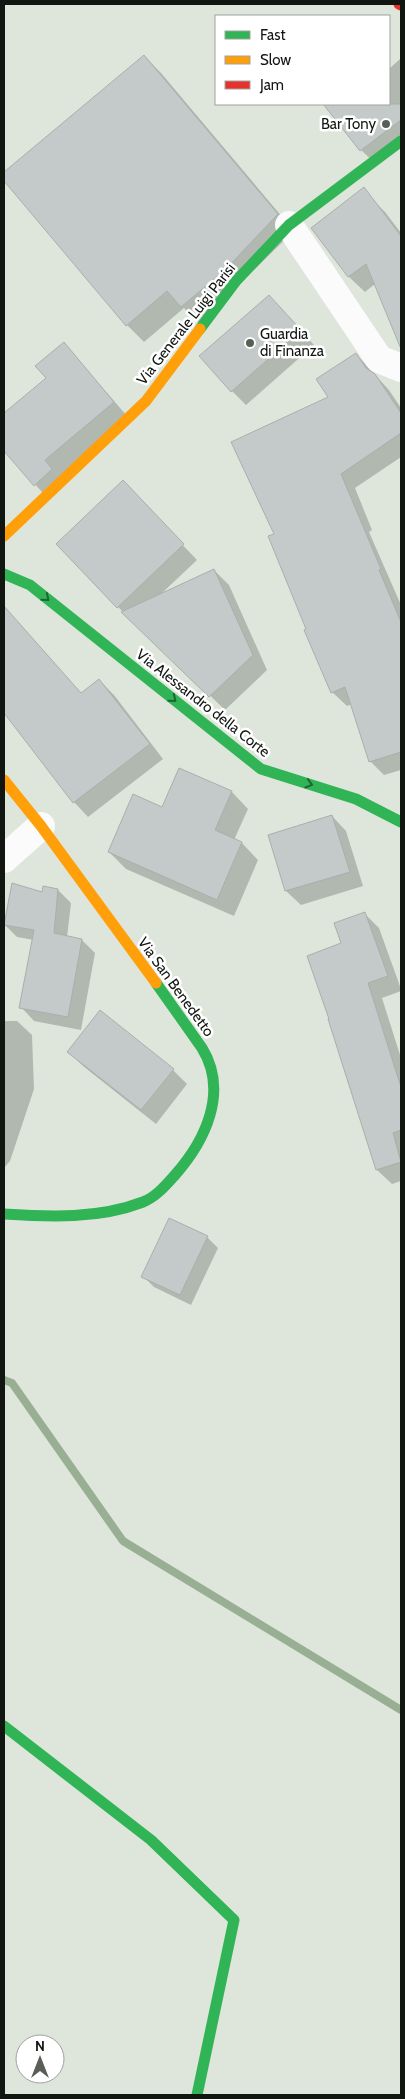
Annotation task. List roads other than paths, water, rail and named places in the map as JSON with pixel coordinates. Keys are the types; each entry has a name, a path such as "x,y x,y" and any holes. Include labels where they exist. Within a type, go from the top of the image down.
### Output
{"street":[{"name":"Via Generale Luigi Parisi","path":"4,536 146,401 236,281 289,225 401,141"},
{"path":"289,225 379,359 401,368"},
{"name":"Via Alessandro della Corte","path":"4,574 30,585 260,769 356,799 401,822"},
{"name":"Via San Benedetto","path":"4,780 41,826 192,1032 207,1058 214,1090 210,1121 198,1148 172,1179 146,1201 108,1212 81,1216 41,1217 4,1214"},
{"path":"4,859 41,826"},
{"path":"4,1726 151,1840 234,1920 197,2095"}],"waterway":[{"path":"4,1380 12,1383 123,1541 401,1710"}],"place":[{"name":"Bar Tony","path":"386,124"},
{"name":"Guardia di Finanza","path":"250,343"}]}
